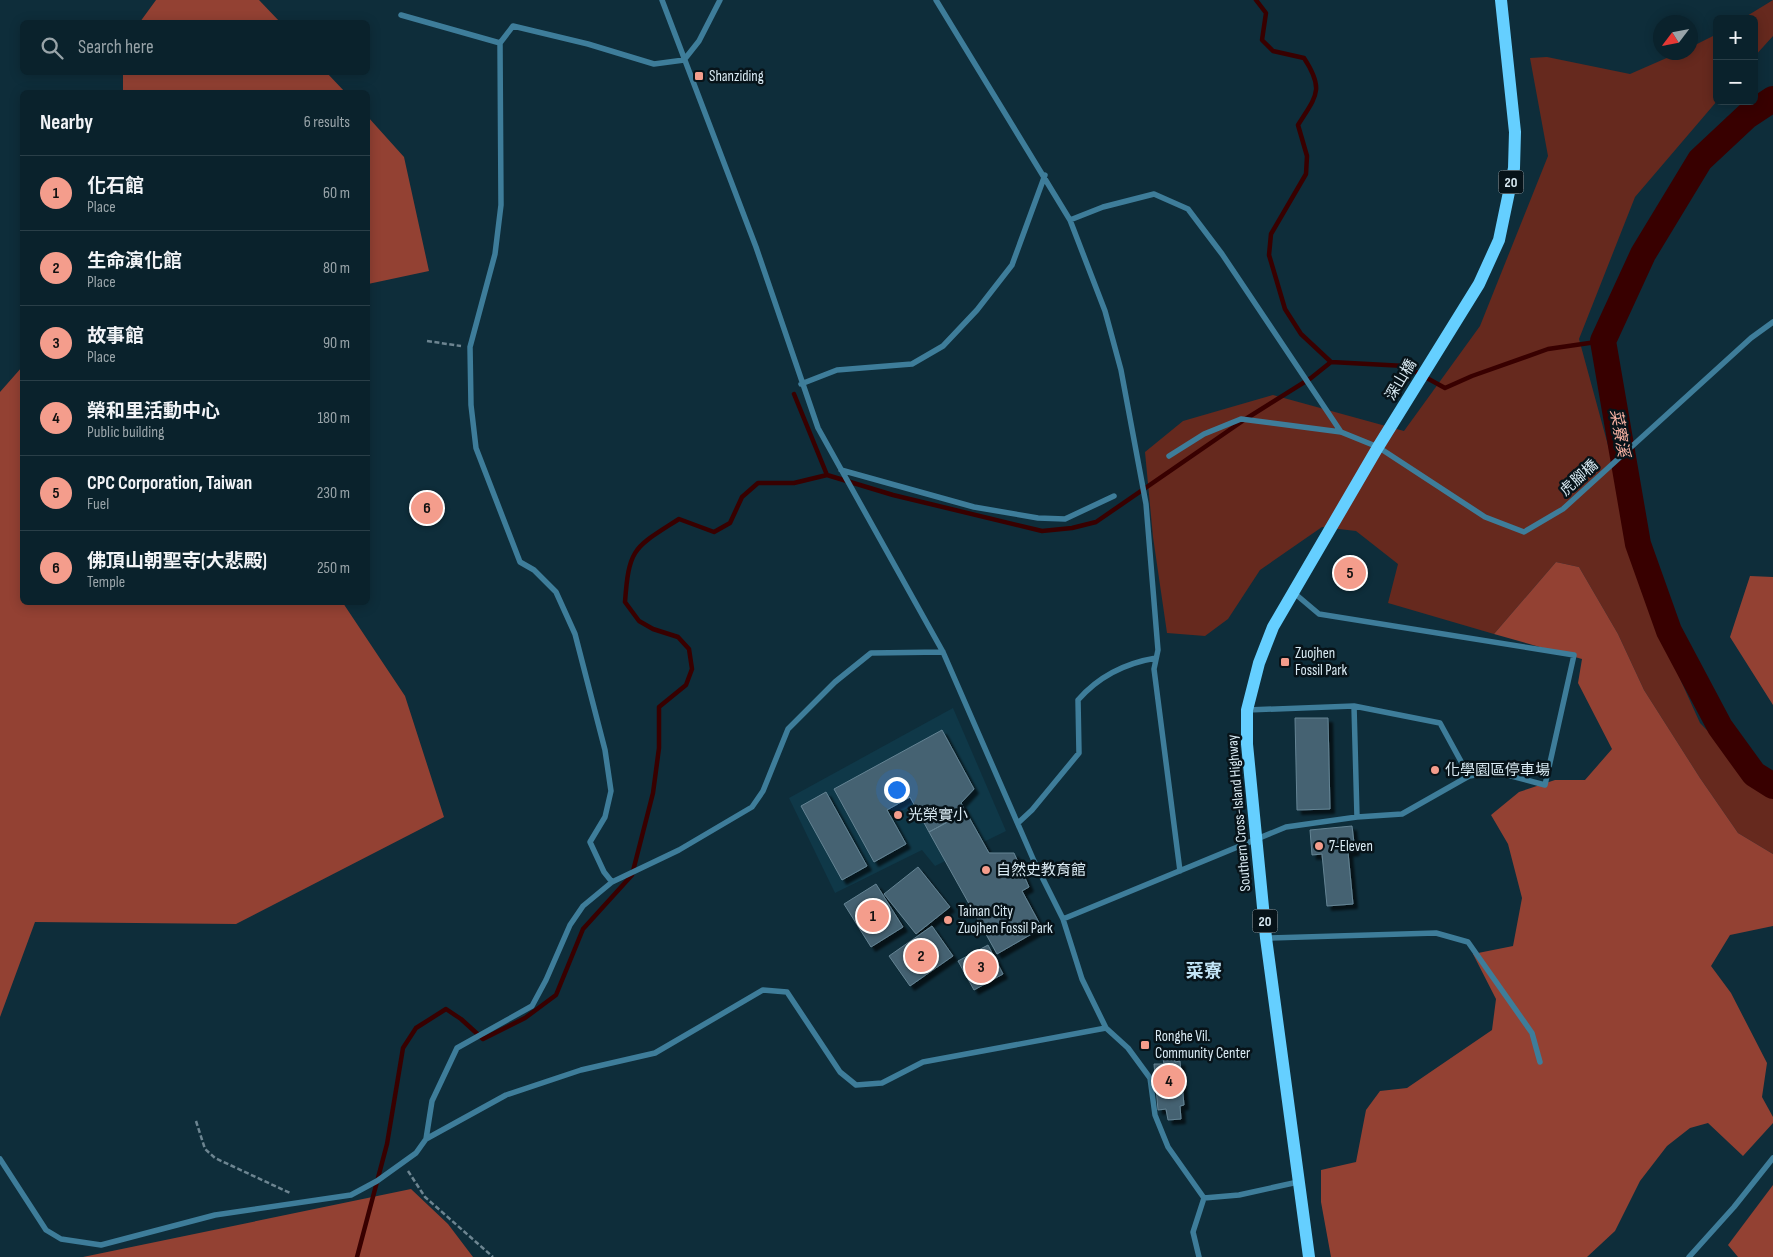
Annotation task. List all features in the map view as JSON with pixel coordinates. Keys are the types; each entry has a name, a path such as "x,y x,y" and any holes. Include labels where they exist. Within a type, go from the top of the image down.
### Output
{"main road":[{"name":"深山橋","path":"1390,430 1479,284 1499,240 1514,168 1515,132 1501,0"},
{"name":"Southern Cross-Island Highway","path":"1309,1257 1266,938 1258,838 1247,744 1247,710 1259,663 1272,627 1378,447 1390,430"}],"lane":[{"path":"662,0 756,247 801,384 818,428 943,652 1018,823 1063,919 1082,979 1106,1028 1128,1048 1150,1078 1155,1115 1168,1148 1204,1198"},
{"path":"612,882 604,872 590,842 605,816 611,791 606,750 575,634 556,592 534,570 520,562 476,448 471,405 470,347 495,254 501,205 500,42 513,26 588,44 654,64 684,60 699,41 720,0"},
{"path":"936,0 1045,175 1070,220 1105,311 1120,370 1146,504 1158,650 1154,670 1180,872"},
{"path":"401,15 500,42"},
{"path":"801,384 837,370 912,364 943,346 977,310 1012,265 1045,175"},
{"path":"1070,220 1103,207 1154,194 1188,209 1222,254 1341,432"},
{"name":"虎腳橋","path":"1378,447 1485,517 1524,532 1563,509 1750,338 1773,322"},
{"path":"1169,456 1204,434 1241,420 1341,432 1378,447"},
{"path":"841,470 974,506 1038,518 1065,518 1114,496"},
{"path":"1063,919 1135,887 1180,872 1286,826 1357,817 1402,814 1469,776 1496,772 1545,785 1574,655 1319,614 1293,592"},
{"path":"426,1139 432,1101 457,1048 532,1006 546,980 570,925 584,906 612,882 679,850 752,807 763,791 788,729 835,682 871,653 943,652"},
{"path":"1018,823 1032,810 1080,753 1078,700 1091,686 1131,662 1156,658"},
{"path":"1247,710 1354,706 1440,723 1469,776"},
{"path":"1354,706 1357,817"},
{"path":"1266,938 1436,933 1468,942 1532,1033 1540,1062"},
{"path":"0,1158 46,1230 61,1239 101,1245 215,1214 351,1195 403,1163 416,1153 426,1139 506,1095 581,1070 655,1053 762,990 787,992 840,1072 856,1085 882,1083 922,1062 1106,1028"},
{"path":"1689,1257 1734,1207 1773,1158"},
{"path":"1204,1198 1239,1195 1298,1182"},
{"path":"1200,1257 1193,1232 1204,1198"}],"path":[{"path":"427,341 470,347"},
{"path":"196,1121 205,1149 215,1158 307,1202"},
{"path":"403,1163 425,1197 493,1257"}],"shaded area":[{"path":"156,0 259,0 278,20 141,20"},
{"path":"1773,0 1773,36 1758,53 1758,15 1749,15"},
{"path":"1713,36 1714,105 1635,197 1579,339 1618,482 1637,575 1700,723 1773,798 1773,854 1738,833 1700,778 1644,690 1618,634 1579,567 1556,562 1494,634 1388,603 1398,564 1356,531 1322,527 1260,570 1228,619 1205,636 1167,633 1153,537 1145,452 1183,421 1273,395 1404,431 1480,326 1548,156 1530,58 1547,57 1630,74 1662,60 1698,60 1698,44"},
{"path":"123,75 329,75 343,90 123,90"},
{"path":"370,119 404,157 429,271 370,284"},
{"path":"20,369 20,605 344,605 405,696 444,817 236,924 35,922 0,1017 0,392"},
{"path":"1556,562 1579,567 1618,634 1644,690 1700,778 1738,833 1773,854 1773,926 1730,935 1711,966 1731,993 1767,1063 1762,1097 1773,1117 1773,1123 1743,1156 1708,1123 1690,1128 1667,1146 1640,1181 1615,1231 1587,1257 1331,1257 1321,1202 1321,1170 1356,1162 1366,1110 1380,1091 1407,1088 1492,1030 1496,999 1473,954 1513,946 1522,898 1508,844 1491,815 1519,792 1555,780 1585,780 1612,749 1578,683 1582,659 1494,634"},
{"path":"1750,576 1773,577 1773,705 1730,637"},
{"name":"光榮實小","path":"953,708 1006,831 935,866 922,850 835,893 789,798"},
{"path":"1773,1185 1773,1257 1738,1257 1728,1245"},
{"path":"411,1189 448,1224 473,1257 83,1257"}],"building":[{"path":"1295,718 1328,718 1330,809 1297,810"},
{"path":"942,730 974,789 961,803 966,812 929,832 910,797 887,810 906,844 874,862 834,789"},
{"path":"826,792 867,866 842,880 801,806"},
{"name":"自然史教育館","path":"966,812 989,853 1014,853 1029,887 1022,891 1042,928 997,954 929,832"},
{"path":"1352,826 1355,851 1348,852 1353,904 1327,906 1322,854 1312,855 1310,830"},
{"path":"918,867 950,907 916,934 884,894"},
{"path":"876,884 903,927 871,947 844,904"},
{"path":"932,926 953,956 910,986 889,956"},
{"path":"988,945 1003,974 974,990 958,961"},
{"path":"1174,1056 1175,1062 1180,1061 1184,1105 1180,1106 1181,1119 1168,1120 1166,1109 1158,1110 1154,1064 1164,1064 1163,1058"}],"waterway":[{"path":"1256,0 1266,13 1262,40 1273,51 1304,58 1311,69 1316,86 1316,93 1298,125 1307,156 1306,174 1271,234 1269,255 1285,309 1301,334 1331,362"},
{"name":"菜竂溪","path":"1773,99 1747,116 1700,160 1643,254 1603,341 1638,544 1669,631 1720,727 1754,774 1773,786"},
{"path":"357,1257 387,1144 403,1048 416,1028 446,1009 461,1019 483,1039 525,1018 556,995 583,929 632,875 653,793 659,748 659,707 686,685 692,669 689,649 678,637 653,629 639,621 625,602 632,559 643,544 652,536 679,519 714,532 730,523 742,497 758,483 794,483 827,475 893,495 1042,531 1072,528 1096,522 1244,420 1311,378 1331,362 1405,366 1445,388 1472,376 1548,349 1603,341"},
{"path":"794,394 827,475"}],"place":[{"name":"Shanziding","path":"699,76"},
{"name":"佛頂山朝聖寺(大悲殿)","path":"427,508"},
{"name":"CPC Corporation, Taiwan","path":"1350,573"},
{"name":"Zuojhen Fossil Park","path":"1285,662"},
{"name":"化學園區停車場","path":"1435,770"},
{"name":"光榮實小","path":"898,815"},
{"name":"7-Eleven","path":"1319,846"},
{"name":"自然史教育館","path":"986,870"},
{"name":"化石館","path":"873,916"},
{"name":"Tainan City Zuojhen Fossil Park","path":"948,920"},
{"name":"生命演化館","path":"921,956"},
{"name":"故事館","path":"981,967"},
{"name":"Ronghe Vil. Community Center","path":"1145,1045"},
{"name":"榮和里活動中心","path":"1169,1081"}],"district":[{"name":"菜寮","path":"1204,971"}]}
